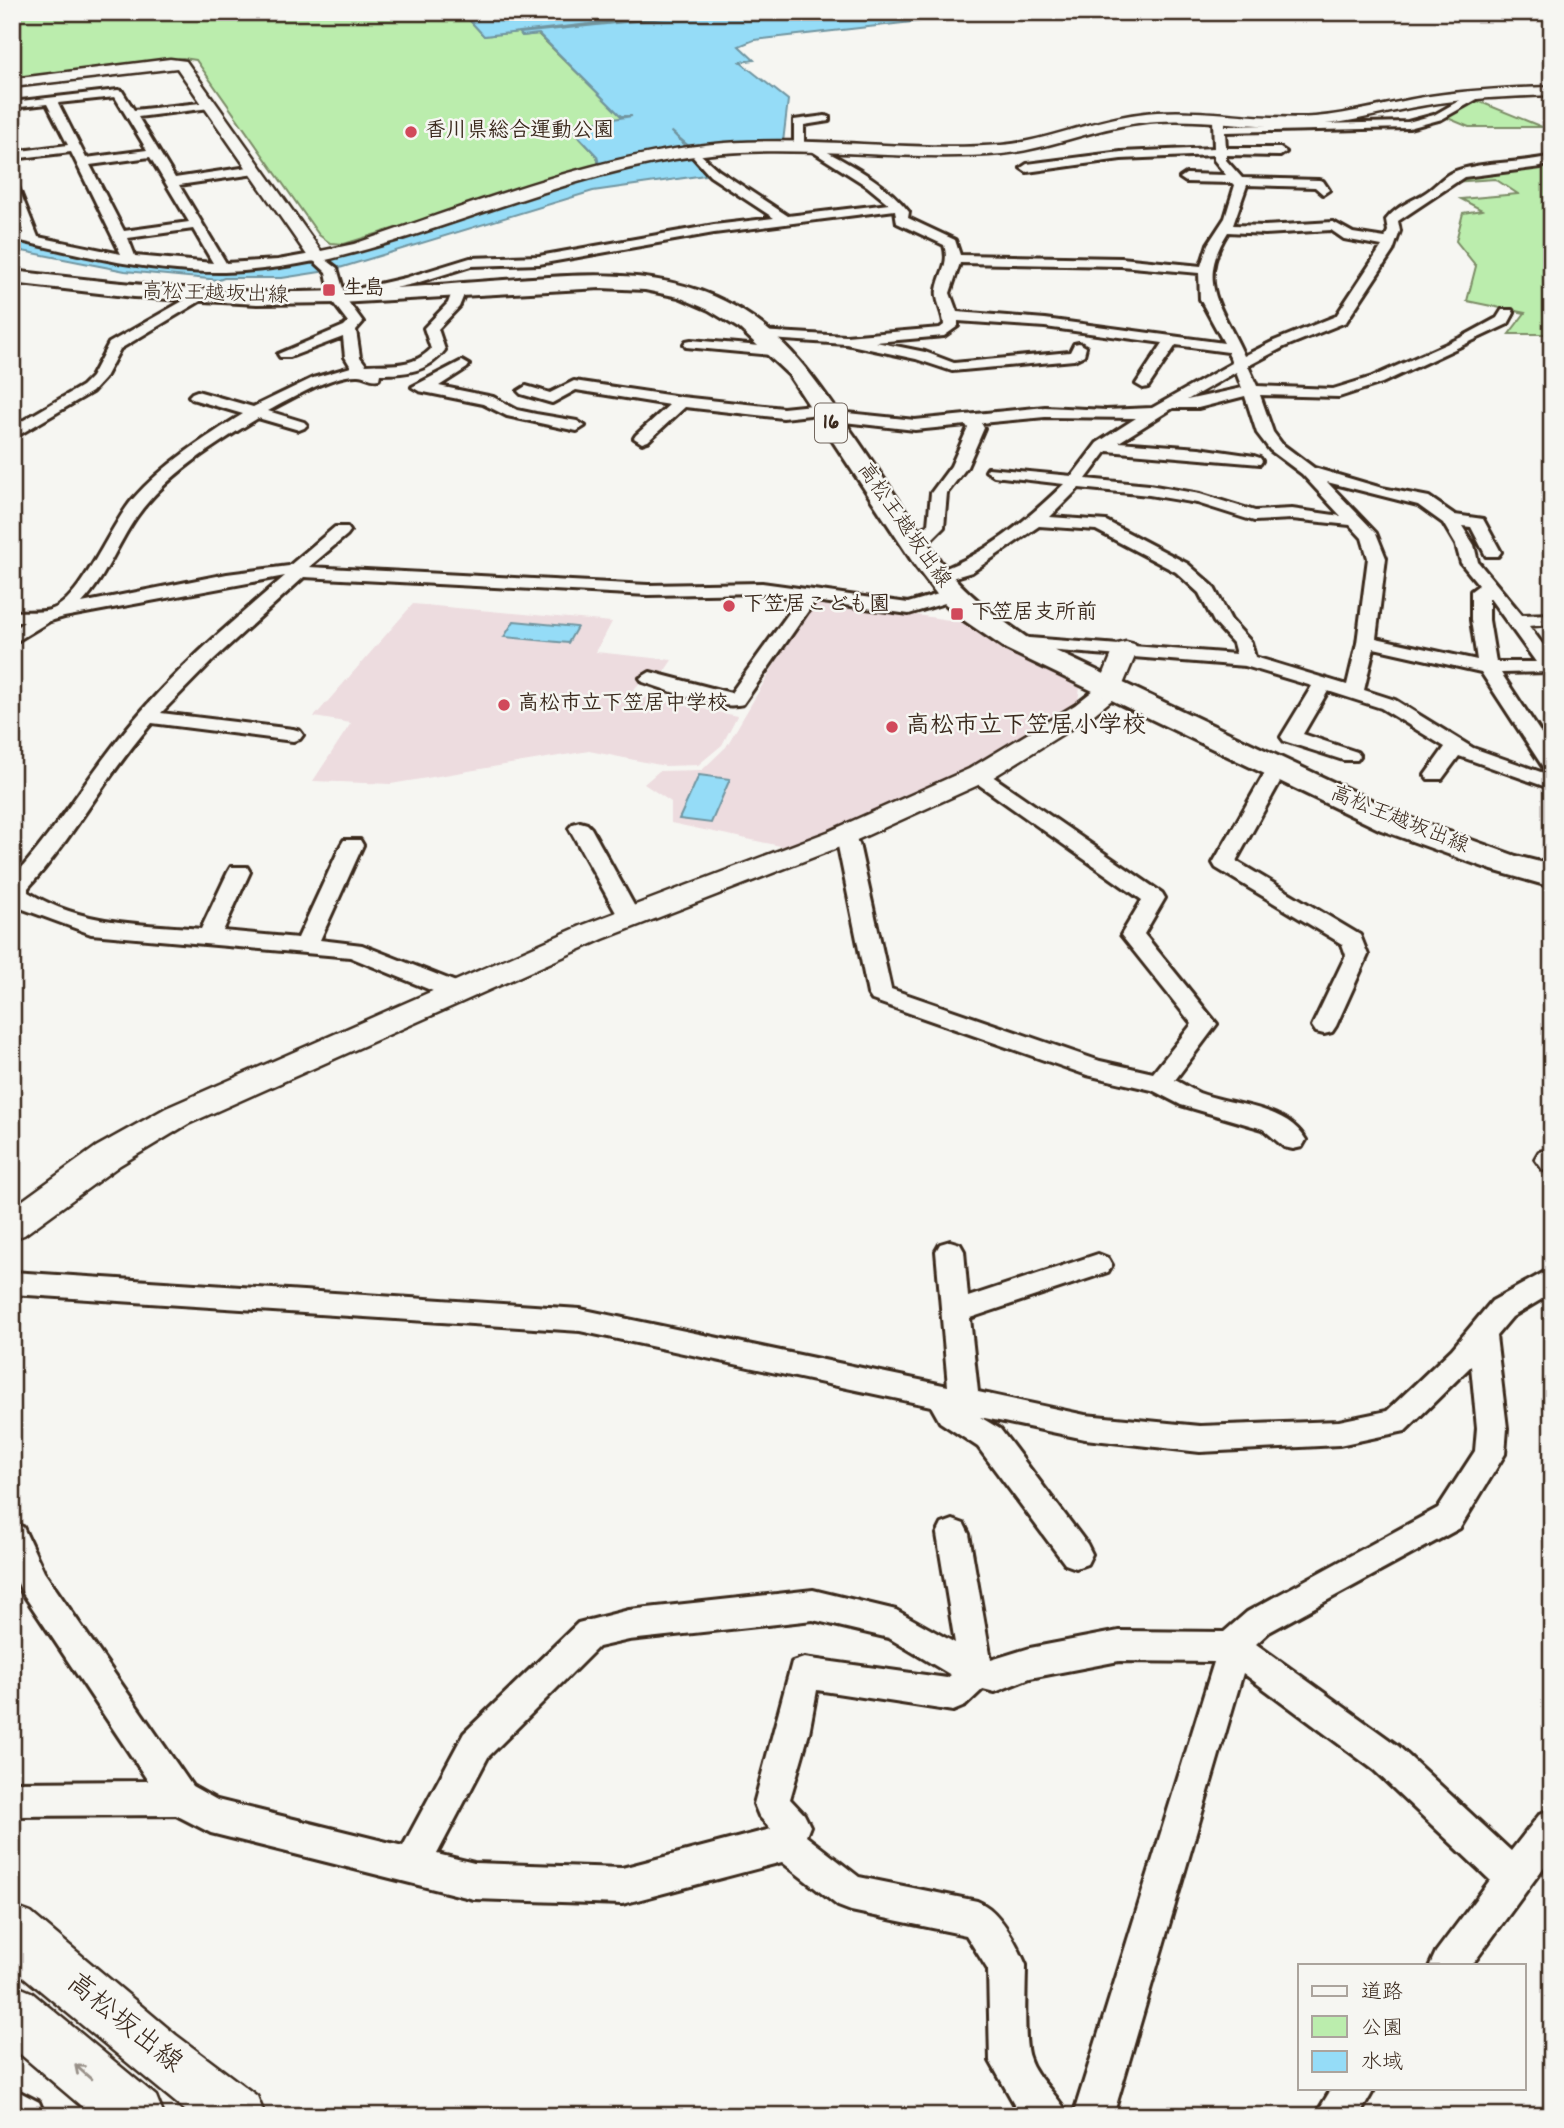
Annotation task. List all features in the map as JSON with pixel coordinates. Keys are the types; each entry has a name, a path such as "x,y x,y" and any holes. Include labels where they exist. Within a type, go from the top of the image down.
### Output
{"main road":[{"name":"高松王越坂出線","path":"12,277 197,297 338,297 571,283 664,287 705,299 783,353 799,370 824,412 911,539 945,586 972,614 1016,643 1393,823 1504,863 1552,876"},
{"name":"高松坂出線","path":"12,1932 157,2054 237,2116"},
{"path":"12,2011 136,2116"}],"street":[{"path":"12,83 177,63 183,66 255,170 319,258 332,271 338,297 356,321 349,329 285,354"},
{"path":"12,235 164,266 223,268 290,263 358,248 622,164 675,154 725,148 799,146 1004,149 1046,143 1137,118 1219,124 1316,121 1411,103 1552,91"},
{"path":"12,105 118,93 223,268"},
{"path":"51,101 120,235 129,259"},
{"path":"132,114 209,105"},
{"path":"799,146 798,122 825,119"},
{"path":"1219,124 1220,160 1241,185 1225,228 1214,244 1206,270 1207,299 1229,338 1251,390 1265,433 1276,447 1308,471 1370,537 1377,558 1362,669 1354,692"},
{"path":"759,335 846,340 944,332 951,326 951,316 943,293 955,259 950,243 901,220 903,212 899,206 869,183 799,146"},
{"path":"12,156 75,148"},
{"path":"1027,168 1105,156 1219,150 1280,152"},
{"path":"83,162 153,153"},
{"path":"699,157 714,173 786,220"},
{"path":"12,617 53,614 124,603 251,575 297,572 637,590 762,588 909,609 1036,521 1075,482 1103,446 1162,409 1279,344 1341,320 1389,243 1394,231 1392,220 1397,214 1431,195 1448,179 1460,174 1532,166 1552,159"},
{"path":"173,182 255,170"},
{"path":"1186,178 1321,187 1310,172"},
{"path":"12,187 33,240"},
{"path":"823,202 835,215"},
{"path":"338,297 408,281 470,262 539,260 714,229 899,206"},
{"path":"120,235 195,225"},
{"path":"1225,228 1265,230 1333,226 1349,236 1389,243"},
{"path":"955,259 1121,262 1206,270"},
{"path":"12,639 77,597 135,507 197,452 310,384 360,370 413,369 434,355 439,350 431,328 454,304 459,290"},
{"path":"12,434 87,389 97,379 114,346 197,297"},
{"path":"526,391 552,398 574,385 681,402 783,413 824,412 915,425 1045,412 1106,415 1198,403 1251,390 1334,394 1377,380 1467,340 1503,321 1507,313"},
{"path":"951,316 1045,323 1232,348"},
{"path":"349,329 350,354 360,370 382,380 488,400 512,413 577,426"},
{"path":"846,340 899,349 952,367 991,366 1074,356 1079,352 1079,346"},
{"path":"1143,384 1171,341"},
{"path":"691,344 783,353"},
{"path":"426,388 462,365"},
{"path":"197,396 299,425"},
{"path":"642,438 681,402"},
{"path":"911,539 926,535 936,527 939,493 958,467 976,428 971,419"},
{"path":"1103,446 1199,453 1254,461"},
{"path":"994,471 1149,490 1200,499 1254,516 1292,514 1340,521 1354,520"},
{"path":"1308,471 1379,492 1423,501 1450,520 1465,545 1470,563 1517,621 1549,667 1488,668 1366,641"},
{"path":"1450,520 1477,523 1492,552"},
{"path":"1036,521 1100,525 1182,568 1207,590 1223,622 1242,642 1247,660"},
{"path":"341,531 194,668 148,717 14,887 17,895 31,904 91,926 355,950 457,992"},
{"path":"1489,588 1480,591 1480,620 1488,668 1551,778"},
{"path":"650,678 710,696 736,700 811,594"},
{"path":"1517,621 1552,619"},
{"path":"1016,643 1247,660 1354,692 1408,714 1456,746 1486,761 1551,778"},
{"path":"12,1226 108,1156 177,1116 630,918 840,838 978,775 1084,710 1110,689 1126,649"},
{"path":"1324,682 1292,737 1350,756"},
{"path":"148,717 293,734"},
{"path":"1435,775 1456,746"},
{"path":"1277,769 1224,863 1352,940 1357,956 1324,1026"},
{"path":"978,775 1154,898 1132,935 1205,1024 1159,1083"},
{"path":"580,828 630,918"},
{"path":"840,838 848,844 880,994 1096,1069 1159,1083 1190,1099 1272,1122 1293,1140"},
{"path":"306,945 352,845"},
{"path":"209,937 239,872"},
{"path":"950,1251 955,1312 950,1413 989,1438 1076,1554"},
{"path":"955,1312 1098,1265"},
{"path":"12,1283 580,1320 1085,1427 1200,1439 1339,1433 1395,1422 1502,1309 1552,1279"},
{"path":"1093,2116 1237,1640 1258,1622 1449,1518 1490,1454 1492,1427 1482,1333"},
{"path":"953,1534 977,1673"},
{"path":"12,1537 33,1582 180,1798 211,1816 474,1881 622,1886 786,1843"},
{"path":"411,1866 476,1745 589,1634 629,1625 813,1605 896,1625 977,1673 995,1676 1030,1663 1119,1646 1234,1647 1385,1758 1514,1878"},
{"path":"786,1843 792,1826 771,1804 792,1733 804,1673 953,1695 977,1673"},
{"path":"12,1799 180,1798"},
{"path":"1449,1964 1552,1826"},
{"path":"786,1843 851,1894 977,1919 1007,1965 1009,2061 1030,2097 1048,2116"},
{"path":"1335,2116 1354,2090"},
{"path":"12,2107 25,2116"}],"shaded area":[{"name":"高松市立下笠居小学校","path":"826,601 962,622 1060,671 1055,675 1080,688 1077,708 975,772 795,849 671,823 671,802 644,784 659,771 702,770 726,747 809,606"},
{"name":"高松市立下笠居中学校","path":"413,604 612,622 596,652 672,660 664,672 650,671 630,694 737,716 722,745 698,765 665,766 589,751 391,784 313,781 351,723 314,717"}],"green space":[{"name":"香川県総合運動公園","path":"12,12 462,12 484,36 681,13 721,12 520,33 522,36 538,34 621,116 632,117 569,127 597,156 599,165 344,244 330,243 319,235 196,60 183,58 12,78"},
{"path":"1478,101 1542,127 1469,127 1445,117"},
{"path":"1552,163 1552,334 1509,334 1525,313 1467,301 1476,266 1456,241 1463,213 1482,210 1461,199 1518,194 1495,179 1452,182 1476,173 1540,167"}],"water":[{"path":"462,12 693,12 484,36"},
{"path":"721,12 1000,12 754,40 739,46 754,60 740,62 788,100 783,142 691,148 671,131 712,174 593,191 333,270 282,278 219,280 125,271 12,249 12,238 136,263 252,270 332,258 594,170 599,164 597,156 569,126 632,116 621,116 539,34 522,36 520,33"},
{"path":"514,621 577,627 568,643 504,637"},
{"path":"699,775 730,779 711,823 679,819"}],"place":[{"name":"香川県総合運動公園","path":"411,132"},
{"name":"生島","path":"329,290"},
{"name":"下笠居こども園","path":"729,606"},
{"name":"下笠居支所前","path":"957,614"},
{"name":"高松市立下笠居中学校","path":"504,705"},
{"name":"高松市立下笠居小学校","path":"892,727"}]}
